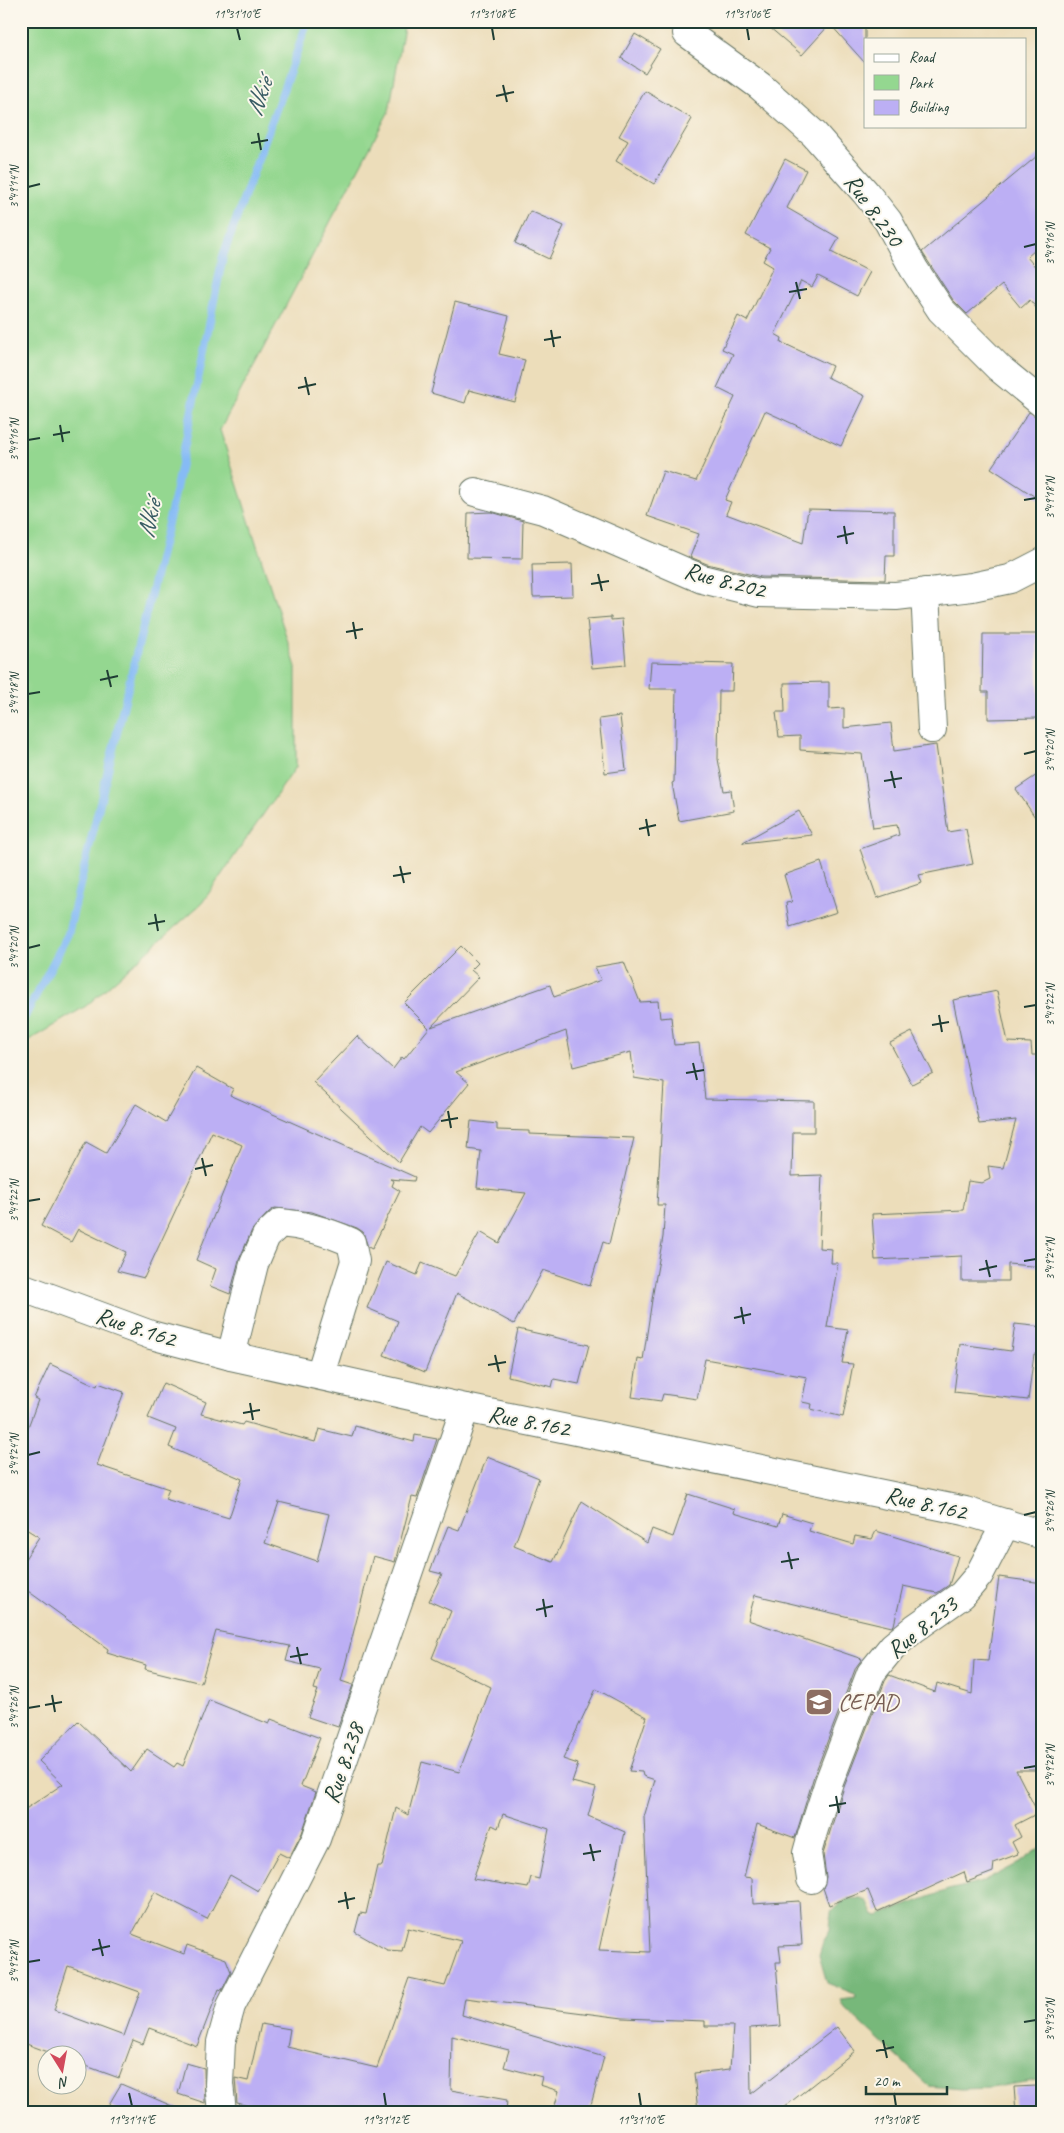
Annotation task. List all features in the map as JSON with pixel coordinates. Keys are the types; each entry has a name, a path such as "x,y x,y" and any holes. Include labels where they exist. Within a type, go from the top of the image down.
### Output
{"main road":[{"name":"Rue 8.230","path":"687,33 760,86 814,134 866,192 888,221 914,269 941,310 999,368 1043,404"},
{"name":"Rue 8.202","path":"475,492 542,510 702,579 759,593 896,596 972,587 1010,579 1043,562"},
{"path":"925,592 932,729"},
{"path":"231,1356 243,1316 246,1289 266,1236 280,1224 304,1226 328,1232 351,1242 355,1260 320,1375"},
{"name":"Rue 8.162","path":"21,1287 151,1335 231,1356 465,1408 946,1507 1043,1535"},
{"name":"Rue 8.238","path":"222,2112 219,2084 221,2042 231,2006 316,1839 465,1408"},
{"name":"Rue 8.233","path":"811,1878 807,1853 812,1835 829,1782 871,1673 893,1646 962,1595 979,1575 1006,1523"}],"green space":[{"path":"21,21 405,21 389,111 220,430 296,667 296,767 202,903 86,1006 21,1045"},
{"path":"1043,1845 1043,2079 990,2088 962,2089 929,2086 845,2008 841,2000 856,1998 855,1994 827,1983 819,1955 823,1942 830,1931 831,1912 839,1904 856,1898 867,1901 873,1914 878,1916 948,1890 983,1882 1019,1863"}],"building":[{"path":"762,21 865,21 864,62 830,24 802,55"},
{"path":"635,34 660,49 645,73 621,58"},
{"path":"645,91 692,119 654,184 616,161 628,141 619,136"},
{"path":"1043,151 1043,243 1027,257 1043,276 1043,317 1030,300 1021,308 1002,285 967,314 953,300 922,252"},
{"path":"785,159 806,170 787,208 839,238 831,252 870,272 857,296 818,276 812,287 801,281 775,334 782,338 781,342 832,366 827,377 865,396 841,446 765,411 725,500 731,502 726,514 803,543 808,509 894,511 894,556 886,556 885,580 761,577 707,564 690,557 699,534 647,516 663,471 696,481 735,397 717,388 733,354 722,349 738,316 747,321 773,267 763,261 770,248 746,235"},
{"path":"530,211 564,226 549,259 515,243"},
{"path":"455,302 509,316 499,354 525,360 515,402 469,390 465,403 431,393"},
{"path":"1029,412 1043,419 1043,502 991,468"},
{"path":"491,512 523,521 522,559 467,558 468,513"},
{"path":"572,564 573,596 533,597 532,565"},
{"path":"611,617 611,620 622,619 626,665 592,668 587,619"},
{"path":"983,634 1037,634 1039,718 988,719 988,692 982,692"},
{"path":"651,662 733,664 732,691 719,691 718,759 724,791 731,790 734,811 679,821 672,783 674,782 676,689 649,689"},
{"path":"829,682 829,709 844,708 844,728 891,723 894,751 936,745 948,832 966,829 973,864 919,875 922,883 877,898 860,849 899,835 897,825 873,828 862,754 800,750 800,736 779,737 776,712 785,712 784,683"},
{"path":"620,716 626,770 605,773 599,719"},
{"path":"1043,771 1043,829 1016,789"},
{"path":"799,811 812,835 743,843 743,842"},
{"path":"821,862 837,912 790,927 786,903 792,902 784,875"},
{"path":"461,946 478,963 471,970 479,977 431,1027 550,985 554,997 601,980 595,967 624,962 640,1002 658,1001 660,1018 671,1017 674,1045 699,1043 705,1099 814,1101 814,1132 793,1132 792,1176 822,1175 819,1248 832,1249 831,1263 838,1263 827,1327 848,1330 842,1363 853,1364 843,1417 811,1409 812,1404 802,1402 807,1377 705,1359 697,1399 663,1394 661,1401 632,1397 638,1359 643,1360 663,1237 665,1205 657,1205 664,1083 634,1078 631,1052 573,1067 566,1031 456,1072 469,1083 428,1133 420,1127 399,1162 313,1082 357,1036 393,1069 402,1057 404,1059 429,1028 404,1003"},
{"path":"997,991 1008,1042 1031,1043 1032,1055 1043,1055 1043,1267 1008,1264 1008,1281 962,1281 962,1256 875,1260 872,1214 963,1210 968,1181 982,1183 990,1179 988,1166 1003,1168 1016,1120 979,1124 953,1000"},
{"path":"912,1032 933,1073 912,1084 890,1043"},
{"path":"196,1068 233,1089 230,1095 415,1177 414,1181 390,1179 394,1181 392,1186 400,1191 372,1249 368,1247 363,1232 357,1228 312,1212 275,1208 252,1230 239,1260 230,1294 210,1286 216,1269 196,1260 242,1145 212,1132 144,1278 117,1271 126,1252 78,1229 71,1242 41,1226 86,1142 106,1153 136,1104 166,1122"},
{"path":"471,1121 497,1124 497,1130 529,1131 529,1134 634,1138 609,1244 603,1242 590,1286 543,1270 514,1324 457,1293 425,1372 384,1355 398,1321 367,1308 386,1262 417,1275 422,1263 455,1276 480,1232 499,1243 526,1193 477,1188 481,1151 468,1149"},
{"path":"1015,1324 1043,1327 1043,1355 1034,1354 1028,1400 954,1392 960,1344 1011,1351"},
{"path":"518,1329 589,1345 579,1384 554,1379 552,1387 508,1376"},
{"path":"50,1364 97,1386 98,1383 124,1392 97,1465 169,1489 165,1499 229,1518 242,1479 169,1447 176,1429 148,1418 163,1383 206,1402 201,1414 242,1425 244,1422 315,1442 319,1429 352,1437 355,1426 414,1442 415,1435 437,1439 417,1498 412,1497 395,1562 373,1556 341,1681 353,1685 338,1727 308,1717 318,1690 314,1689 320,1669 286,1661 290,1646 216,1631 201,1683 145,1669 146,1665 107,1653 108,1649 21,1586 21,1565 39,1537 21,1526 21,1446 38,1400 34,1398","holes":["279,1502 329,1514 317,1561 265,1543"]},
{"path":"487,1457 539,1478 514,1546 553,1562 582,1501 647,1543 652,1529 673,1537 688,1494 735,1509 734,1513 778,1526 782,1514 812,1523 809,1531 853,1544 855,1536 872,1539 876,1531 958,1556 949,1585 937,1593 903,1586 892,1627 755,1595 748,1620 862,1659 856,1667 814,1776 795,1838 757,1824 744,1877 752,1878 753,1904 799,1901 802,1945 779,1946 781,1962 776,1962 781,2026 750,2028 751,2094 837,2027 855,2051 778,2112 698,2112 694,2073 730,2069 733,2026 705,2026 705,2021 623,2018 465,1998 462,2015 604,2057 589,2112 553,2112 559,2091 540,2085 542,2077 504,2067 509,2050 452,2036 451,2090 507,2100 506,2112 424,2112 368,2108 367,2112 275,2112 237,2103 235,2078 248,2081 261,2024 290,2029 287,2047 377,2068 409,1978 445,1986 461,1941 408,1928 402,1951 387,1950 355,1932 360,1913 366,1914 377,1866 382,1866 396,1808 408,1815 422,1762 459,1772 491,1687 432,1658 451,1611 429,1601 442,1574 430,1571 448,1526 459,1530","holes":["596,1689 647,1717 629,1771 642,1772 643,1776 655,1780 644,1817 650,1952 599,1950 625,1832 588,1816 596,1788 572,1782 578,1764 563,1759","503,1814 549,1829 539,1879 531,1877 528,1888 473,1879 492,1825 498,1828"]},
{"path":"999,1577 1043,1583 1043,1758 1039,1758 1038,1770 1016,1770 1038,1813 1015,1825 1021,1837 1012,1842 1018,1854 994,1863 993,1872 967,1882 964,1872 877,1912 868,1890 829,1905 823,1888 826,1877 823,1854 844,1787 885,1681 889,1675 935,1692 937,1683 972,1694 974,1660 988,1661"},
{"path":"209,1700 269,1724 271,1719 320,1738 301,1786 316,1792 302,1833 289,1858 279,1853 258,1891 230,1875 207,1919 155,1892 132,1934 184,1954 187,1945 226,1959 231,1972 222,1990 219,1989 197,2046 149,2028 143,2044 133,2040 119,2078 88,2067 88,2046 38,2046 38,2048 21,2042 21,1812 63,1784 39,1761 78,1721 131,1772 147,1749 174,1767 177,1763 183,1766","holes":["68,1966 140,1992 124,2036 54,2010"]},
{"path":"186,2063 204,2068 205,2103 178,2094"},
{"path":"121,2084 186,2112 120,2112 108,2106"},
{"path":"1037,2086 1040,2112 1016,2112 1014,2087"}],"waterway":[{"name":"Nkié","path":"21,1024 68,934 173,503 223,256 308,21"}],"place":[{"name":"CEPAD","path":"819,1702"}]}
